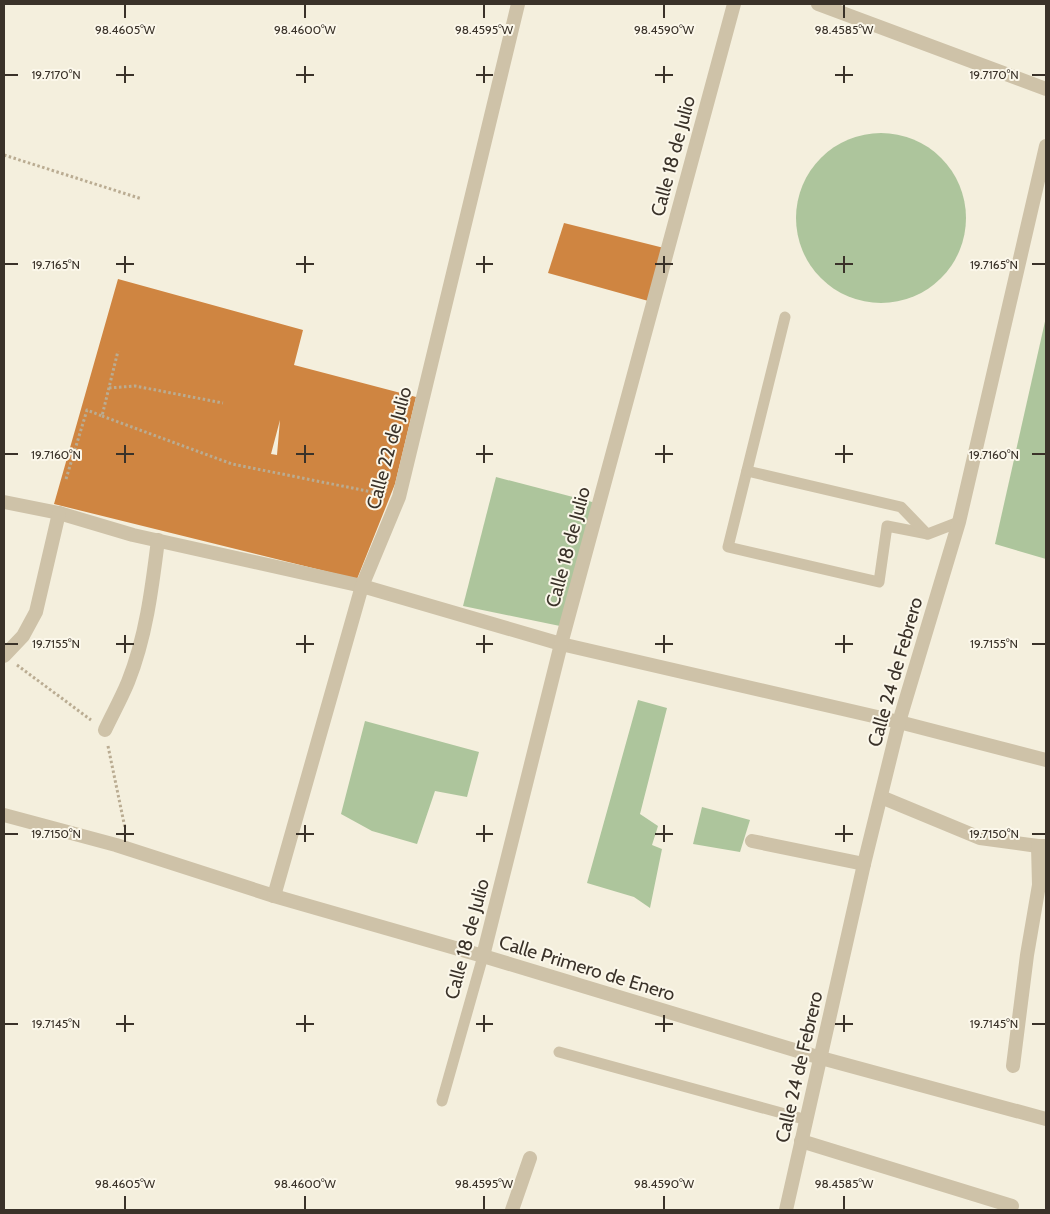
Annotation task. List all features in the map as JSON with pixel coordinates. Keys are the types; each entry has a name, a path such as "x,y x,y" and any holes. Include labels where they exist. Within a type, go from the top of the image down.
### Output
{"street":[{"name":"Calle 22 de Julio","path":"274,896 362,586 399,497 518,4"},
{"name":"Calle 18 de Julio","path":"483,956 561,644 734,4"},
{"path":"818,4 1046,89"},
{"name":"Calle 24 de Febrero","path":"786,1210 864,864 899,722 959,522 1046,146"},
{"path":"4,502 59,513 158,540 362,586 561,644 899,722 1046,760"},
{"path":"4,656 23,636 36,612 59,513"},
{"path":"104,730 128,682 140,641 150,599 158,540"},
{"path":"881,797 980,838 1042,846 1039,885 1027,955 1012,1066"},
{"name":"Calle Primero de Enero","path":"4,815 130,849 274,896 483,956 821,1058 1046,1119"},
{"path":"752,841 864,864"},
{"path":"801,1141 1012,1206"},
{"path":"512,1210 530,1158"}],"lane":[{"path":"785,317 728,547 879,582 888,526 928,534 959,522"},
{"path":"747,471 901,507 928,534"},
{"name":"Calle 18 de Julio","path":"442,1101 483,956"},
{"path":"559,1052 807,1120"}],"path":[{"path":"4,155 142,199"},
{"path":"102,416 118,351"},
{"path":"109,388 135,386 223,402"},
{"path":"66,479 87,410 232,464 399,497"},
{"path":"4,656 104,730 130,849"}],"green space":[{"path":"873,133 889,133 914,139 935,152 947,164 960,185 966,218 960,251 947,272 935,284 914,297 889,303 873,303 848,297 827,284 815,272 802,251 796,226 796,210 802,185 815,164 827,152 848,139"},
{"path":"1046,317 1046,559 995,544"},
{"path":"496,477 596,503 560,626 463,606"},
{"path":"638,700 667,708 640,814 658,826 652,845 662,849 650,908 634,897 587,883"},
{"path":"365,721 479,752 467,797 435,791 417,844 372,831 341,814"},
{"path":"702,807 750,820 740,852 693,844"}],"building":[{"path":"564,223 664,248 652,302 548,273"},
{"path":"118,279 303,330 294,365 416,397 395,484 357,579 54,504","holes":["280,420 277,455 271,454"]}]}
